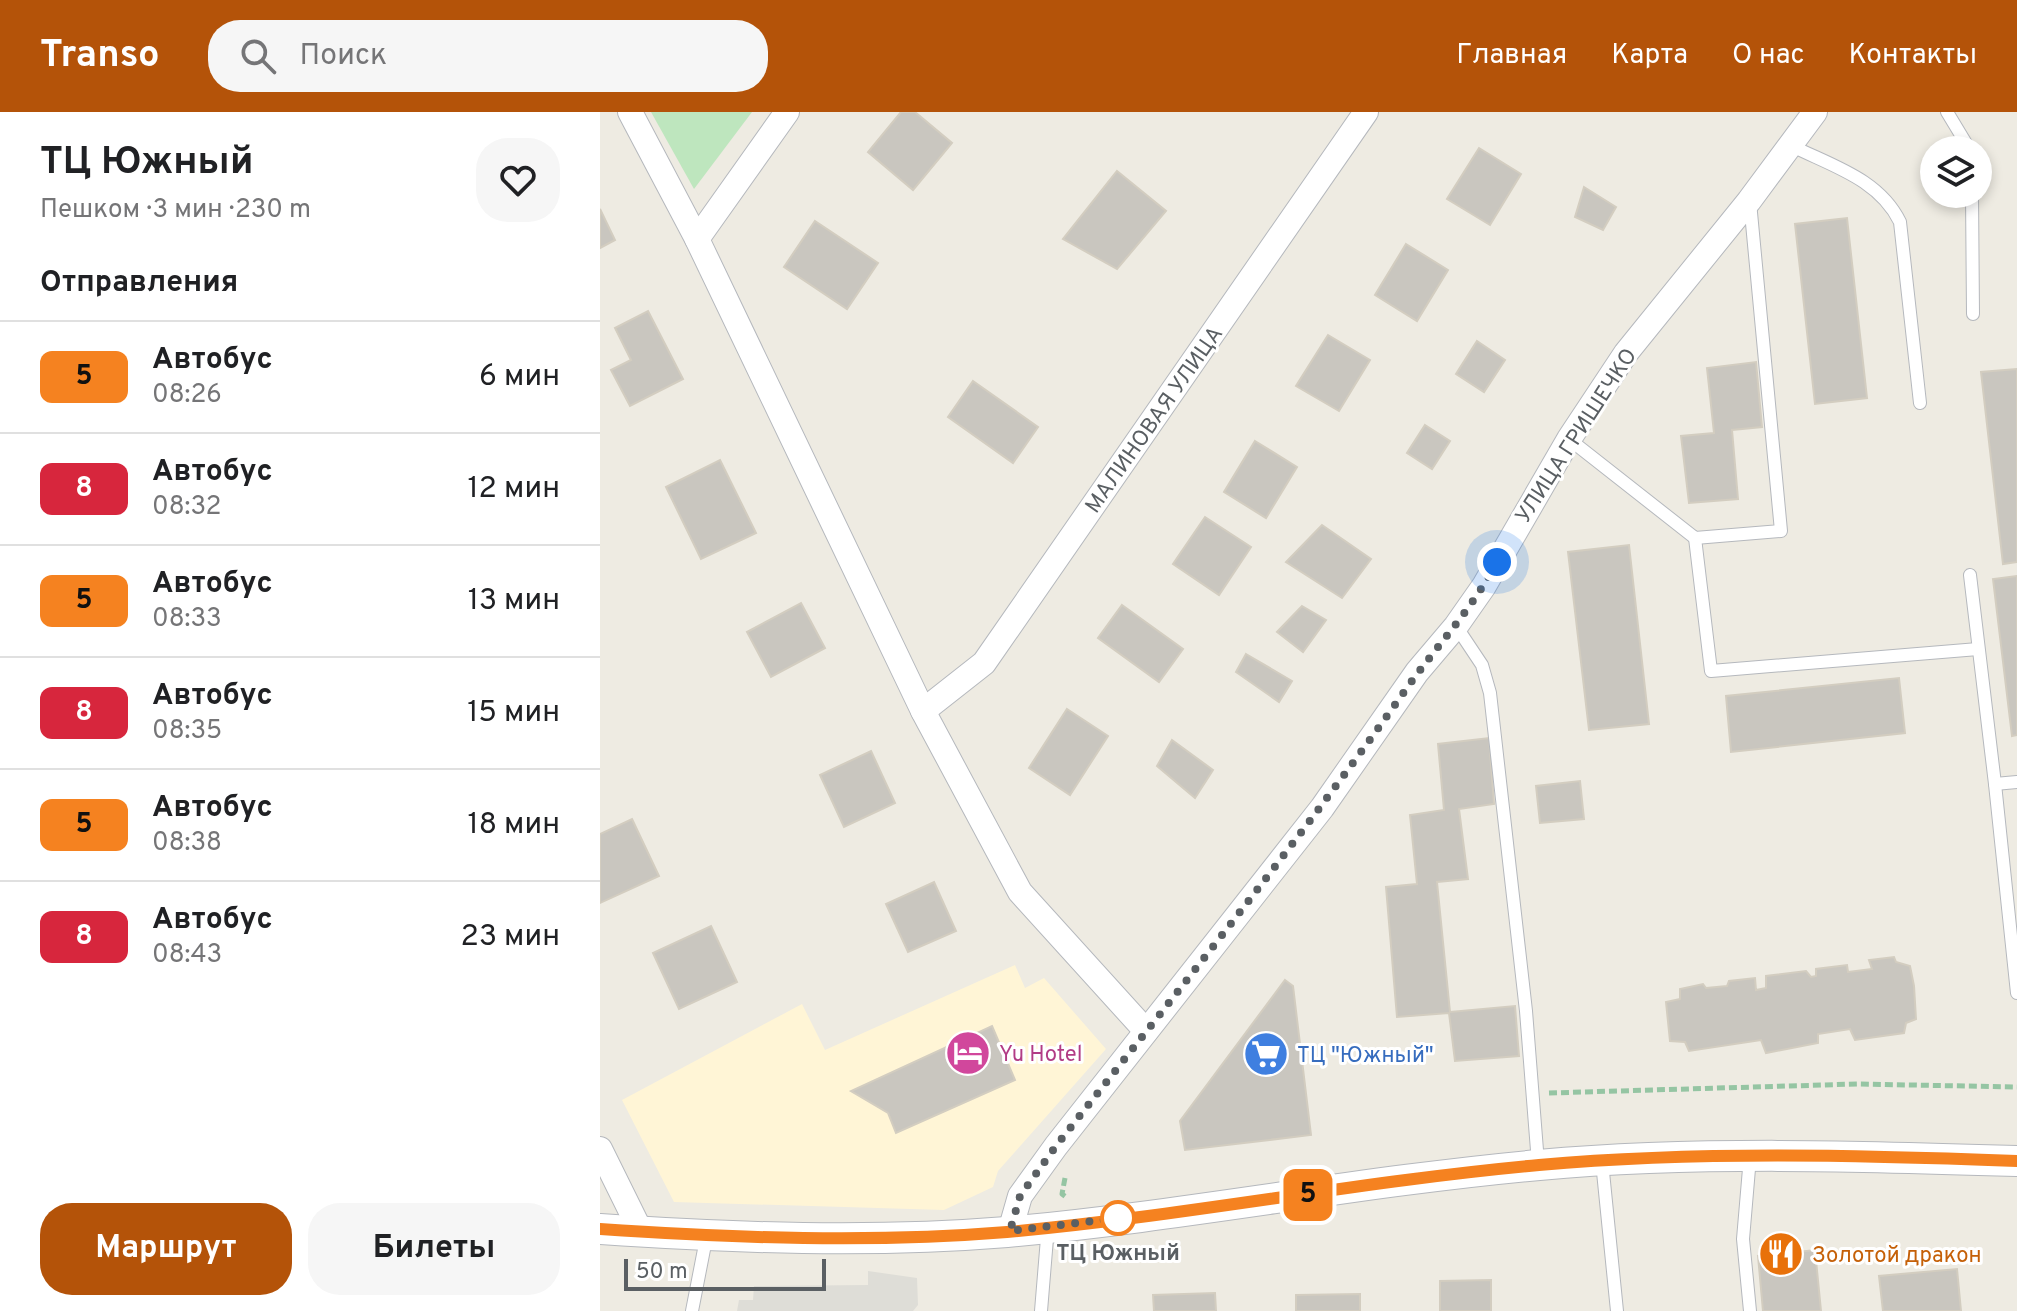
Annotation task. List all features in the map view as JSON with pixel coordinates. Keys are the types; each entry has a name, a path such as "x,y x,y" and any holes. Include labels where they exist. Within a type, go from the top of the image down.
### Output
{"street":[{"path":"630,112 697,239 923,711 1020,892 1146,1031"},
{"path":"697,239 787,112"},
{"name":"МАЛИНОВАЯ УЛИЦА","path":"923,711 984,663 1366,112"},
{"name":"УЛИЦА ГРИШЕЧКО","path":"1010,1231 1020,1196 1322,808 1417,672 1456,626 1484,586 1569,439 1626,353 1749,201 1815,112"},
{"path":"600,1149 641,1232"},
{"path":"600,1229 910,1238 1010,1231 1217,1208 1538,1165 1750,1157 2017,1161"}],"lane":[{"path":"1947,112 1962,136"},
{"path":"1792,146 1872,185 1891,203 1900,222 1920,403"},
{"path":"1569,439 1695,538 1781,531 1749,201"},
{"path":"1972,208 1973,314"},
{"path":"1695,538 1711,671 1978,649"},
{"path":"1970,575 2017,993"},
{"path":"1456,626 1482,665 1490,693 1526,1011 1538,1165"},
{"path":"1995,784 2017,782"},
{"path":"1750,1157 1743,1239 1750,1311"},
{"path":"1602,1162 1617,1311"},
{"path":"1041,1311 1048,1226"},
{"path":"692,1311 707,1234"}],"path":[{"path":"1532,1094 1857,1084 2017,1087"},
{"path":"1070,1169 1062,1194 1075,1203"}],"shaded area":[{"path":"1015,965 1025,988 1044,978 1106,1049 998,1171 993,1187 944,1210 674,1202 622,1100 802,1004 825,1050"},
{"path":"868,1271 917,1278 918,1305 913,1311 737,1311 739,1300 753,1300 754,1286 868,1285"}],"green space":[{"path":"651,112 752,112 694,189"}],"building":[{"path":"901,112 915,112 952,143 913,190 868,152"},
{"path":"1479,148 1521,174 1490,225 1447,199"},
{"path":"1117,171 1166,211 1117,269 1063,239"},
{"path":"1584,187 1616,207 1603,230 1575,217"},
{"path":"600,209 615,240 600,248"},
{"path":"1847,218 1867,398 1815,404 1795,224"},
{"path":"815,221 878,263 847,309 784,267"},
{"path":"1406,244 1448,270 1417,321 1375,295"},
{"path":"648,311 683,379 630,406 611,370 631,360 615,328"},
{"path":"1328,335 1370,360 1339,411 1296,386"},
{"path":"1477,341 1505,360 1484,392 1456,374"},
{"path":"1756,362 1762,427 1732,430 1738,499 1689,503 1681,436 1714,433 1707,368"},
{"path":"2017,369 2017,562 2003,564 1981,372"},
{"path":"973,381 1038,427 1013,463 948,417"},
{"path":"1425,425 1450,441 1432,469 1407,453"},
{"path":"1255,441 1297,467 1266,518 1224,492"},
{"path":"720,460 756,533 701,559 666,487"},
{"path":"1205,517 1251,547 1219,595 1173,564"},
{"path":"1322,525 1371,559 1342,598 1286,562"},
{"path":"1629,545 1649,724 1589,730 1568,552"},
{"path":"2017,576 2017,735 2012,736 1993,579"},
{"path":"801,603 825,648 771,677 747,632"},
{"path":"1122,605 1183,649 1159,682 1098,638"},
{"path":"1302,606 1326,620 1303,652 1277,632"},
{"path":"1246,654 1292,681 1279,702 1236,672"},
{"path":"1899,678 1905,733 1731,752 1726,696"},
{"path":"1067,709 1108,736 1070,795 1029,768"},
{"path":"1489,738 1494,804 1459,809 1468,879 1437,882 1450,1012 1515,1006 1519,1056 1455,1061 1449,1013 1397,1017 1386,887 1417,884 1410,815 1444,810 1438,744"},
{"path":"1172,740 1213,770 1195,798 1157,766"},
{"path":"871,751 895,803 844,827 820,775"},
{"path":"1580,781 1584,819 1540,823 1536,786"},
{"path":"632,819 659,876 600,903 600,834"},
{"path":"934,882 956,931 908,952 886,904"},
{"path":"711,926 737,982 679,1009 653,953"},
{"path":"1894,957 1896,962 1910,966 1914,986 1916,1019 1906,1023 1904,1033 1855,1040 1850,1029 1818,1034 1818,1043 1766,1053 1761,1040 1689,1051 1685,1042 1670,1041 1666,1002 1680,999 1680,989 1703,984 1706,988 1727,986 1729,981 1755,978 1756,990 1766,988 1766,976 1806,971 1811,977 1816,976 1816,969 1847,965 1848,972 1872,969 1869,960"},
{"name":"ТЦ \"Южный\"","path":"1285,980 1293,986 1311,1135 1185,1150 1180,1121"},
{"name":"Yu Hotel","path":"992,1026 1015,1080 896,1133 888,1113 851,1091"},
{"path":"1815,1250 1821,1311 1763,1311 1758,1256"},
{"path":"1957,1269 1961,1311 1883,1311 1879,1276"},
{"path":"1491,1280 1491,1311 1440,1311 1440,1281"},
{"path":"1215,1293 1216,1311 1154,1311 1153,1295"},
{"path":"1360,1294 1360,1311 1296,1311 1296,1295"}],"bus line":[{"name":"5","path":"600,1229 910,1238 1010,1231 1217,1208 1538,1165 1629,1159 1750,1157 2017,1161"}],"place":[{"name":"Yu Hotel","path":"968,1053"},
{"name":"ТЦ \"Южный\"","path":"1266,1054"},
{"name":"ТЦ Южный","path":"1118,1218"},
{"name":"Золотой дракон","path":"1781,1254"}],"route":[{"path":"1118,1218 1010,1231 1020,1196 1056,1146 1322,808 1417,672 1456,626 1497,562"}]}
